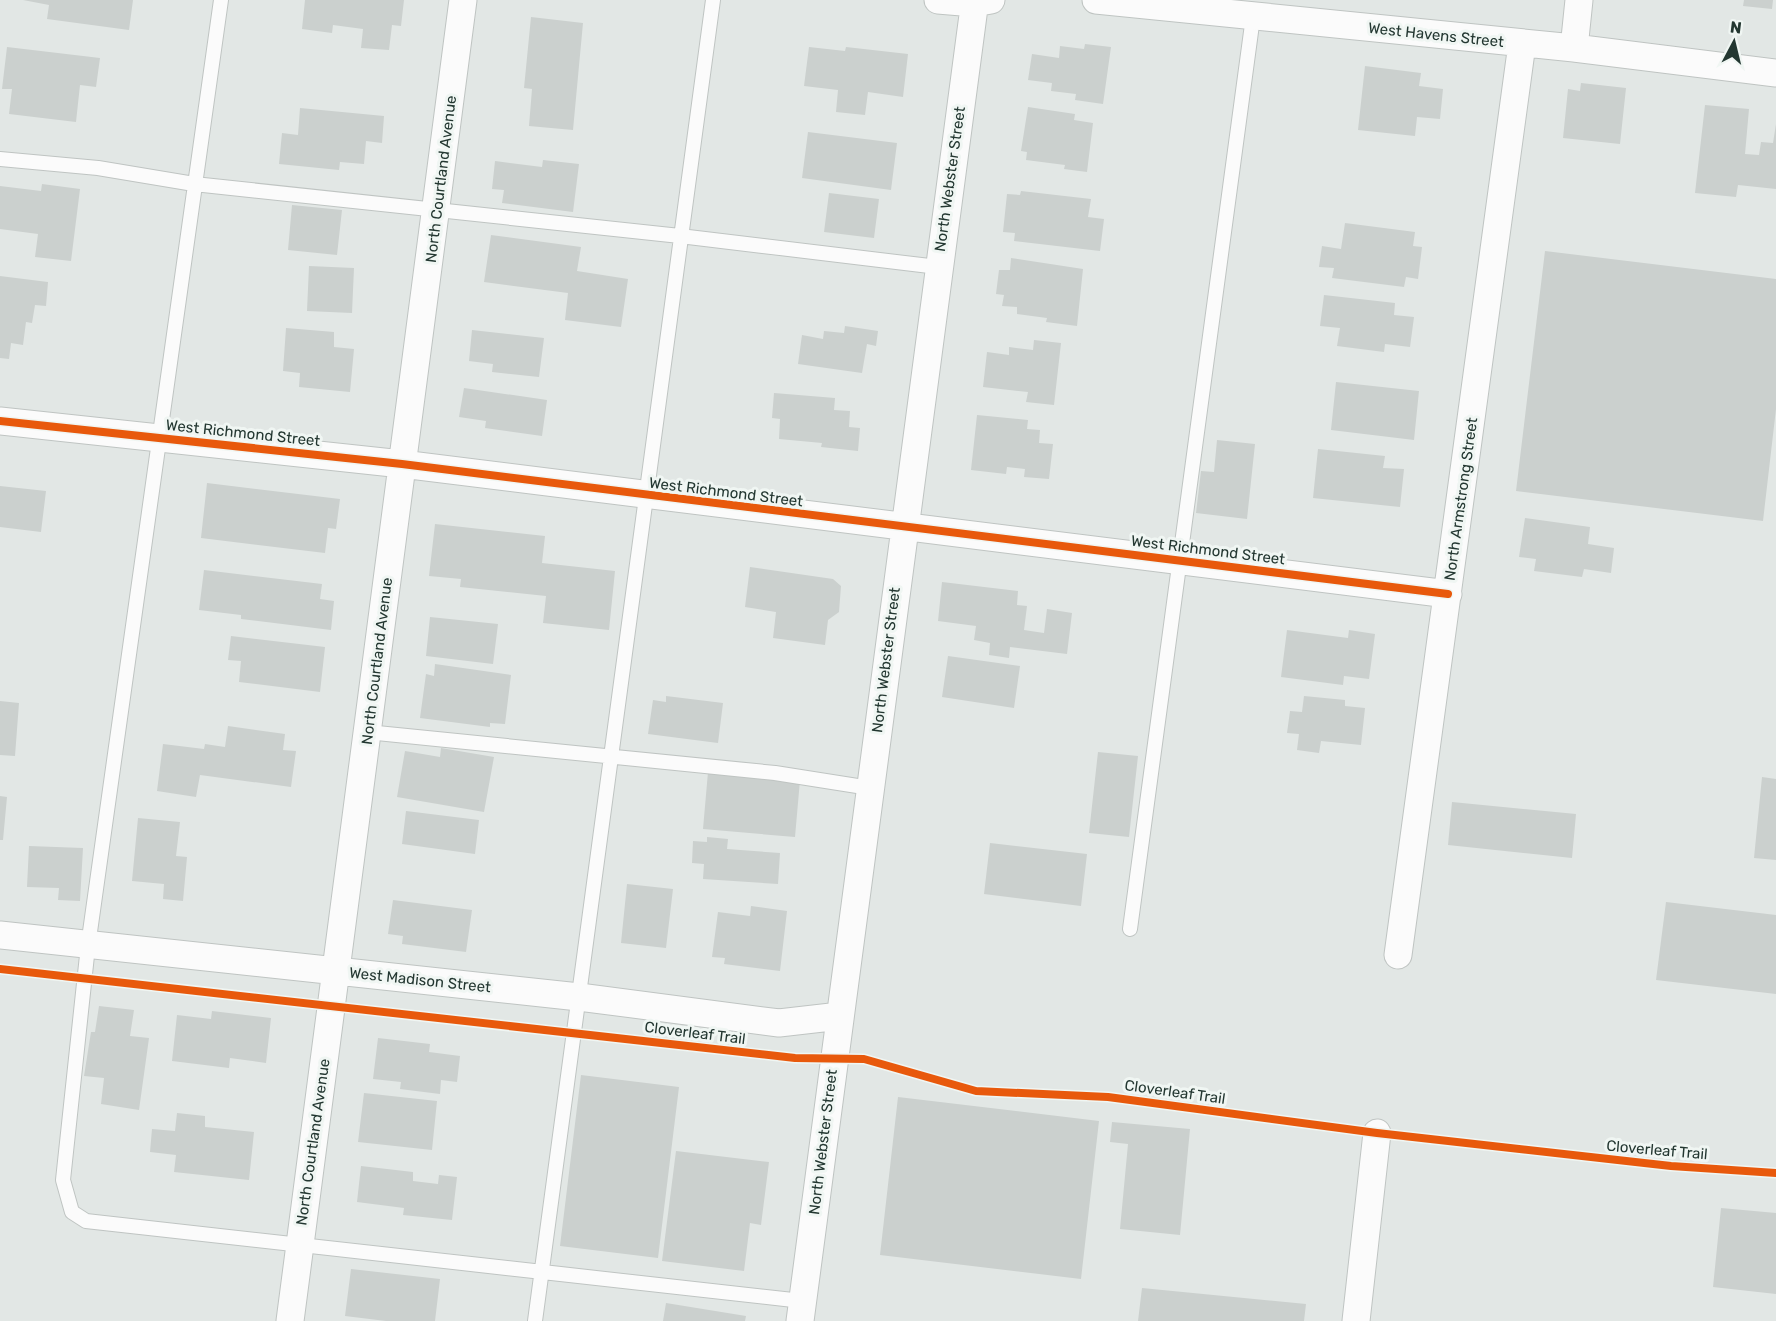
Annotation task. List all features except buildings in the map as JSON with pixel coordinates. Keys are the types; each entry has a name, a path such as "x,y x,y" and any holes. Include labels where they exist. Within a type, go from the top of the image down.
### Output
{"street":[{"name":"North Courtland Avenue","path":"290,1321 402,464 438,210 463,0"},
{"path":"938,0 981,1"},
{"name":"West Havens Street","path":"1096,0 1574,48 1776,73"},
{"path":"1574,48 1579,0"},
{"name":"North Webster Street","path":"801,1311 938,267 981,1"},
{"name":"North Armstrong Street","path":"1398,955 1522,44"},
{"name":"West Richmond Street","path":"0,421 402,464 1448,594"},
{"name":"West Madison Street","path":"0,935 579,997 779,1023 840,1016"},
{"path":"1356,1321 1377,1133"}],"lane":[{"path":"221,0 88,946 63,1180 72,1212 86,1221 542,1271 801,1311"},
{"path":"535,1321 712,0"},
{"path":"1130,929 1252,17"},
{"path":"0,159 98,168 194,184 680,236 938,267"},
{"path":"367,732 775,773 870,788"}],"cycle path":[{"path":"0,421 402,464 1448,594"},
{"name":"Cloverleaf Trail","path":"0,969 795,1058 864,1059 976,1091 1108,1097 1377,1133 1671,1166 1776,1173"}]}
